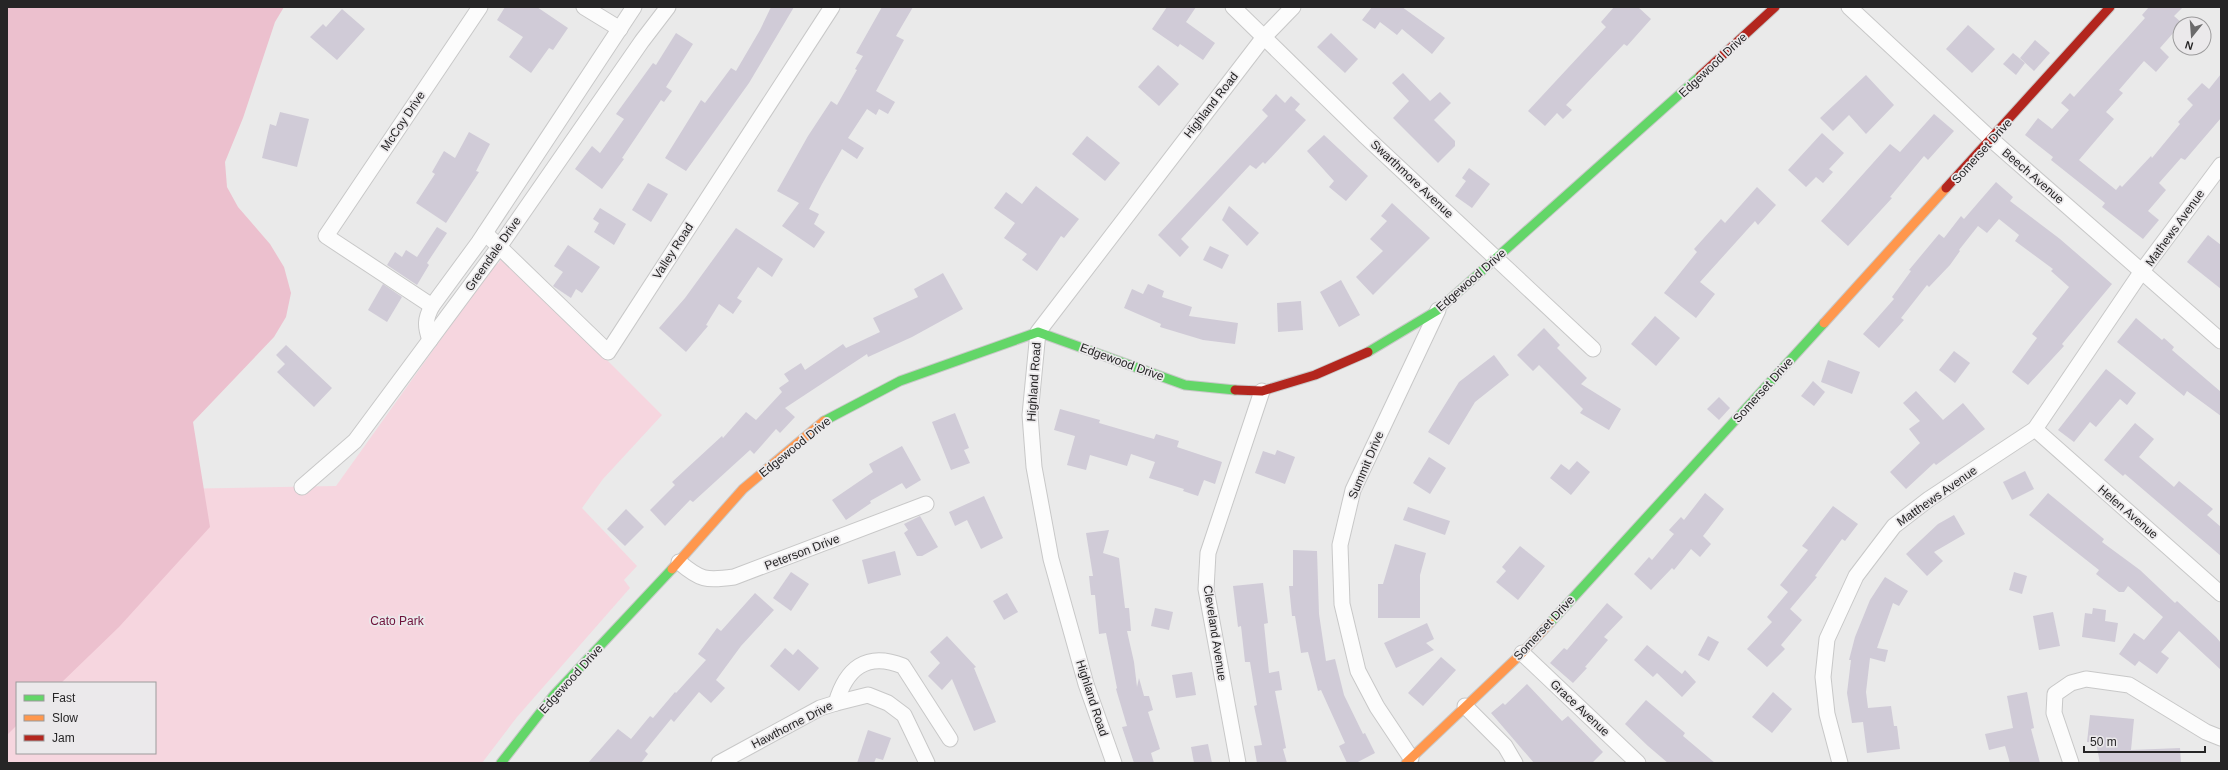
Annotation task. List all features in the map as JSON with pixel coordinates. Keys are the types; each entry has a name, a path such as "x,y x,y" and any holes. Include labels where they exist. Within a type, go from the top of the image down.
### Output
{"street":[{"name":"McCoy Drive","path":"432,306 326,236 480,7"},
{"path":"584,7 620,29"},
{"path":"430,340 426,327 426,318 432,306 485,233 634,7"},
{"name":"Greendale Drive","path":"302,487 355,441 499,247 642,41 668,7"},
{"name":"Valley Road","path":"485,233 608,352 832,7"},
{"name":"Swarthmore Avenue","path":"1233,7 1364,135 1594,349"},
{"name":"Highland Road","path":"1114,763 1086,684 1051,559 1036,475 1030,416 1038,332 1264,37 1293,7"},
{"name":"Edgewood Drive","path":"501,763 554,695 679,562 743,489 826,420 900,381 1038,332 1185,385 1226,390 1262,391 1315,375 1361,356 1438,310 1685,90 1775,7"},
{"name":"Beech Avenue","path":"1848,7 1992,140 2221,341"},
{"name":"Somerset Drive","path":"1408,760 1522,653 1992,140 2110,7"},
{"name":"Mathews Avenue","path":"2142,271 2221,165"},
{"name":"Matthews Avenue","path":"1840,763 1827,714 1823,677 1827,638 1856,576 1894,526 1929,499 2034,429 2142,271"},
{"name":"Summit Drive","path":"1408,760 1358,671 1342,604 1340,545 1353,490 1438,310"},
{"name":"Cleveland Avenue","path":"1238,763 1206,589 1208,553 1262,391"},
{"name":"Helen Avenue","path":"2034,429 2221,594"},
{"name":"Peterson Drive","path":"679,562 697,576 718,579 734,577 926,504"},
{"name":"Grace Avenue","path":"1522,653 1638,763"},
{"name":"Hawthorne Drive","path":"719,763 820,708 836,703 841,687 848,674 867,661 903,666 950,739"},
{"path":"2072,763 2054,713 2055,694 2071,683 2086,679 2129,685 2206,732 2221,738"},
{"path":"836,703 868,695 888,703 904,715 927,763"},
{"path":"1465,706 1505,746 1515,763"}],"green space":[{"name":"Cato Park","path":"503,256 662,415 603,479 582,508 637,566 624,580 630,588 517,717 482,763 7,763 7,492 336,486 496,262 498,264"}],"shaded area":[{"path":"7,7 284,7 275,22 243,118 225,162 227,187 238,207 270,244 284,267 291,293 286,317 274,337 193,422 210,527 119,627 62,682 16,682 16,726 7,735"}],"building":[{"path":"505,7 537,7 568,28 553,50 549,48 531,73 509,57 523,37 497,20"},
{"path":"771,7 794,7 749,83 686,171 665,158 701,100 705,103 731,68 736,71 760,30"},
{"path":"882,7 913,7 896,36 904,40 876,91 895,102 888,114 879,109 876,115 867,109 848,138 864,148 857,159 842,149 822,184 809,209 819,214 814,224 825,232 814,248 782,226 799,203 777,191 808,136 831,101 837,105 857,70 855,69 863,56 856,53"},
{"path":"1167,7 1196,7 1186,22 1215,43 1203,60 1180,44 1178,47 1152,29"},
{"path":"1372,7 1402,7 1445,38 1432,54 1402,29 1397,35 1380,22 1375,29 1362,20"},
{"path":"1614,7 1638,7 1651,19 1627,46 1624,44 1566,105 1572,110 1563,119 1557,113 1545,126 1528,111 1606,27 1601,22"},
{"path":"2149,7 2183,7 2174,16 2172,16 2172,34 2160,48 2169,57 2156,72 2144,61 2119,90 2123,93 2106,112 2114,119 2079,160 2116,190 2120,185 2122,187 2151,156 2152,158 2180,124 2178,122 2193,105 2187,99 2202,83 2209,89 2221,74 2221,118 2185,160 2181,158 2159,183 2166,190 2148,211 2159,220 2143,239 2102,207 2105,203 2051,160 2053,157 2025,135 2038,118 2052,129 2069,110 2061,103 2070,93 2074,97 2145,18 2142,15"},
{"path":"342,9 365,29 337,60 310,37 323,24 326,27"},
{"path":"1968,25 1995,49 1972,73 1946,49"},
{"path":"676,33 693,44 666,87 672,91 664,102 661,100 622,158 624,159 602,189 575,169 592,146 600,153 624,119 616,114 653,63 656,65"},
{"path":"1331,33 1358,59 1345,73 1317,47"},
{"path":"2035,40 2050,53 2034,71 2020,58"},
{"path":"2013,53 2025,63 2016,75 2003,64"},
{"path":"1158,65 1179,84 1159,106 1138,87"},
{"path":"1403,73 1430,101 1440,92 1451,103 1434,120 1455,141 1455,146 1438,163 1393,118 1409,101 1392,83"},
{"path":"1866,75 1894,105 1866,134 1849,115 1833,131 1820,118"},
{"path":"1276,94 1285,103 1291,96 1300,104 1295,110 1306,120 1265,164 1263,162 1256,169 1250,165 1181,239 1189,247 1180,257 1158,235 1268,116 1262,110"},
{"path":"280,112 309,119 297,167 262,158 270,124 276,126"},
{"path":"1934,114 1954,131 1928,160 1924,156 1890,197 1892,198 1848,246 1821,221 1890,144 1900,152"},
{"path":"469,132 490,144 476,171 479,172 446,223 416,203 435,174 432,172 444,151 455,158"},
{"path":"1822,133 1844,153 1829,169 1833,172 1823,183 1816,177 1806,187 1788,170"},
{"path":"1324,135 1368,176 1346,201 1329,187 1334,181 1307,151"},
{"path":"1087,136 1120,163 1105,181 1072,154"},
{"path":"1469,168 1490,184 1472,208 1455,196 1466,181 1462,178"},
{"path":"1996,182 2013,197 2010,201 2060,239 2112,284 2062,344 2064,346 2028,385 2012,372 2037,338 2032,334 2069,287 2051,271 2053,269 2015,241 2019,235 1999,219 1987,233 1978,226 1959,250 1960,251 1950,265 1929,287 1927,285 1901,318 1904,320 1879,348 1863,334 1894,299 1892,297 1911,271 1909,270 1939,234 1944,238 1961,216 1964,219"},
{"path":"648,183 668,194 651,222 632,210"},
{"path":"1036,186 1079,219 1064,238 1061,236 1037,271 1022,260 1027,254 1004,238 1015,223 994,208 1006,192 1022,204"},
{"path":"1757,187 1776,205 1758,225 1755,221 1700,282 1715,294 1696,318 1664,293 1697,252 1694,249 1721,219 1725,223"},
{"path":"1392,203 1430,238 1373,295 1356,277 1383,251 1370,239 1387,221 1381,216"},
{"path":"1229,206 1259,233 1247,246 1222,220"},
{"path":"600,208 626,224 614,245 594,232 599,223 593,219"},
{"path":"437,227 447,233 427,263 429,265 417,285 387,265 395,252 402,257 406,250 417,257"},
{"path":"736,228 783,259 772,277 758,267 737,298 742,301 733,314 719,304 706,325 708,326 686,352 659,328 685,298"},
{"path":"2208,235 2221,245 2221,289 2187,262"},
{"path":"568,245 600,267 582,293 576,289 571,298 553,286 563,272 554,266"},
{"path":"1210,246 1229,255 1222,269 1203,260"},
{"path":"943,273 963,309 912,337 868,357 867,354 785,408 795,417 780,433 776,429 754,454 750,450 693,502 690,500 665,526 650,510 675,485 672,482 722,436 723,438 746,412 756,420 782,392 779,388 789,381 784,374 801,363 805,370 843,344 846,348 880,332 873,318 918,297 914,289"},
{"path":"1341,280 1360,315 1339,327 1320,292"},
{"path":"383,284 402,297 387,322 368,310"},
{"path":"1148,284 1164,291 1162,297 1192,307 1189,316 1238,323 1235,344 1203,340 1160,327 1161,324 1124,308 1132,289 1143,294"},
{"path":"1301,301 1303,330 1278,332 1277,303"},
{"path":"1655,316 1680,338 1656,366 1631,344"},
{"path":"2136,318 2162,340 2164,338 2174,347 2172,350 2221,392 2221,416 2187,391 2184,396 2117,342"},
{"path":"1544,328 1560,345 1557,348 1587,378 1581,384 1621,409 1609,430 1580,413 1583,409 1539,365 1533,371 1517,355"},
{"path":"286,345 332,388 314,407 277,372 285,364 276,355"},
{"path":"1954,351 1970,363 1955,383 1939,370"},
{"path":"1494,355 1509,375 1475,402 1449,445 1428,432 1459,382"},
{"path":"1828,360 1860,372 1852,394 1821,382"},
{"path":"2106,369 2136,393 2127,405 2120,399 2096,427 2090,422 2074,442 2058,430"},
{"path":"1813,381 1825,392 1814,406 1801,396"},
{"path":"1916,391 1943,420 1963,403 1985,429 1936,465 1934,463 1906,489 1890,472 1920,443 1909,429 1920,421 1903,403"},
{"path":"1719,397 1730,408 1719,420 1707,409"},
{"path":"1060,409 1100,420 1099,423 1154,439 1156,434 1179,441 1177,447 1222,462 1215,484 1204,480 1198,496 1183,491 1184,489 1149,478 1155,462 1131,454 1127,466 1090,455 1086,470 1067,465 1075,436 1054,430"},
{"path":"955,413 969,448 964,450 970,463 951,470 932,422"},
{"path":"2135,423 2154,439 2139,457 2174,487 2179,481 2213,509 2207,515 2221,527 2221,556 2125,474 2123,476 2104,460"},
{"path":"902,446 921,480 906,489 902,483 870,501 871,503 846,520 832,500 873,472 869,464"},
{"path":"1277,450 1295,457 1285,484 1255,473 1263,451 1275,455"},
{"path":"1429,457 1446,468 1430,494 1413,483"},
{"path":"1577,461 1590,472 1571,495 1550,478 1561,464 1569,470"},
{"path":"2025,471 2034,489 2012,500 2003,482"},
{"path":"1705,493 1724,509 1703,536 1711,544 1700,557 1691,549 1674,570 1672,568 1651,590 1634,574 1649,557 1652,560 1674,534 1669,530 1681,517 1684,520"},
{"path":"2048,493 2104,539 2102,542 2140,570 2175,603 2177,601 2216,637 2221,643 2221,670 2179,631 2161,652 2169,658 2157,674 2139,661 2135,666 2119,654 2134,633 2144,640 2163,617 2128,586 2124,592 2119,592 2096,574 2099,570 2029,515"},
{"path":"984,496 1003,538 981,549 967,520 955,526 949,512"},
{"path":"1833,506 1858,524 1845,541 1842,539 1815,576 1817,577 1790,609 1802,620 1781,645 1785,649 1767,667 1747,649 1772,622 1767,617 1788,592 1780,585 1808,550 1802,546"},
{"path":"1408,507 1450,521 1445,535 1403,520"},
{"path":"626,509 644,527 625,546 607,529"},
{"path":"1954,515 1965,534 1934,552 1943,561 1927,576 1906,554 1938,524"},
{"path":"920,516 938,547 922,556 917,556 904,533 908,530 904,524"},
{"path":"1109,530 1103,553 1119,558 1125,608 1129,608 1131,631 1127,631 1134,662 1137,687 1139,678 1144,696 1149,696 1153,710 1148,712 1160,749 1151,753 1154,763 1134,763 1122,727 1127,726 1116,689 1106,633 1099,634 1095,595 1091,595 1089,576 1093,576 1086,533"},
{"path":"1395,544 1426,553 1420,575 1420,618 1378,618 1378,584 1383,584"},
{"path":"1520,546 1545,566 1518,600 1496,582 1506,571 1502,567"},
{"path":"1293,550 1317,551 1319,614 1326,661 1335,659 1344,695 1363,734 1365,733 1375,753 1356,763 1347,763 1339,746 1345,743 1321,690 1318,691 1308,652 1301,653 1295,616 1292,616 1289,586 1293,586"},
{"path":"895,551 901,575 868,584 862,560"},
{"path":"791,572 809,584 791,611 773,598"},
{"path":"2014,572 2027,576 2022,594 2009,590"},
{"path":"1885,577 1908,591 1899,606 1893,603 1877,648 1888,650 1885,662 1870,658 1866,692 1868,708 1891,706 1894,726 1897,726 1900,749 1867,753 1863,722 1852,723 1847,693 1851,660 1849,660 1855,637 1870,600"},
{"path":"1263,583 1268,623 1264,624 1269,673 1279,671 1282,690 1275,691 1286,748 1283,749 1287,763 1257,763 1254,746 1262,745 1254,706 1257,705 1250,662 1245,662 1241,626 1238,627 1233,586"},
{"path":"755,593 774,610 741,646 716,680 725,688 711,703 699,692 674,722 671,719 645,751 648,754 641,763 588,763 618,729 631,739 650,716 653,718 675,692 676,693 706,660 698,654 717,628 721,631"},
{"path":"1007,593 1018,612 1004,620 993,601"},
{"path":"1607,603 1623,617 1604,637 1608,640 1585,667 1587,668 1573,683 1550,663 1564,648 1567,650"},
{"path":"1155,608 1173,612 1169,630 1151,626"},
{"path":"2093,608 2106,610 2105,621 2118,623 2115,642 2082,637 2085,613 2092,614"},
{"path":"2053,612 2060,646 2039,650 2033,616"},
{"path":"1427,623 1434,639 1426,643 1434,650 1396,668 1384,643"},
{"path":"947,636 976,667 974,668 996,722 974,731 952,679 942,690 928,676 940,663 930,652"},
{"path":"1708,636 1719,642 1709,661 1698,655"},
{"path":"1647,645 1682,674 1685,670 1696,682 1682,697 1657,673 1653,677 1634,660"},
{"path":"785,648 793,655 798,649 819,668 799,691 770,666"},
{"path":"1441,657 1456,670 1423,706 1408,693"},
{"path":"1192,672 1196,695 1176,698 1172,675"},
{"path":"1527,684 1562,721 1568,716 1603,752 1592,763 1534,763 1491,713 1503,703 1505,705"},
{"path":"1773,692 1792,709 1772,733 1752,717"},
{"path":"2027,692 2034,728 2031,729 2040,763 2010,763 2005,746 1989,750 1985,734 2013,728 2007,696"},
{"path":"1646,700 1685,733 1683,736 1715,763 1668,763 1648,746 1625,724"},
{"path":"2090,715 2134,719 2131,750 2180,748 2181,763 2100,763 2096,743 2087,742"},
{"path":"868,730 891,738 883,760 876,758 874,763 857,763"},
{"path":"1208,744 1212,763 1194,763 1191,747"}],"traffic: fast":[{"path":"1368,352 1438,310 1700,76"},
{"path":"1550,623 1824,323"},
{"path":"824,421 900,381 1038,332 1185,385 1235,390"},
{"path":"501,763 554,695 672,569"}],"traffic: slow":[{"path":"1824,323 1946,188"},
{"path":"672,569 743,489 824,421"},
{"path":"1406,763 1522,653 1550,623"}],"traffic: jam":[{"path":"1700,76 1775,7"},
{"path":"1946,188 2110,7"},
{"path":"1235,390 1262,391 1315,375 1368,352"}]}
